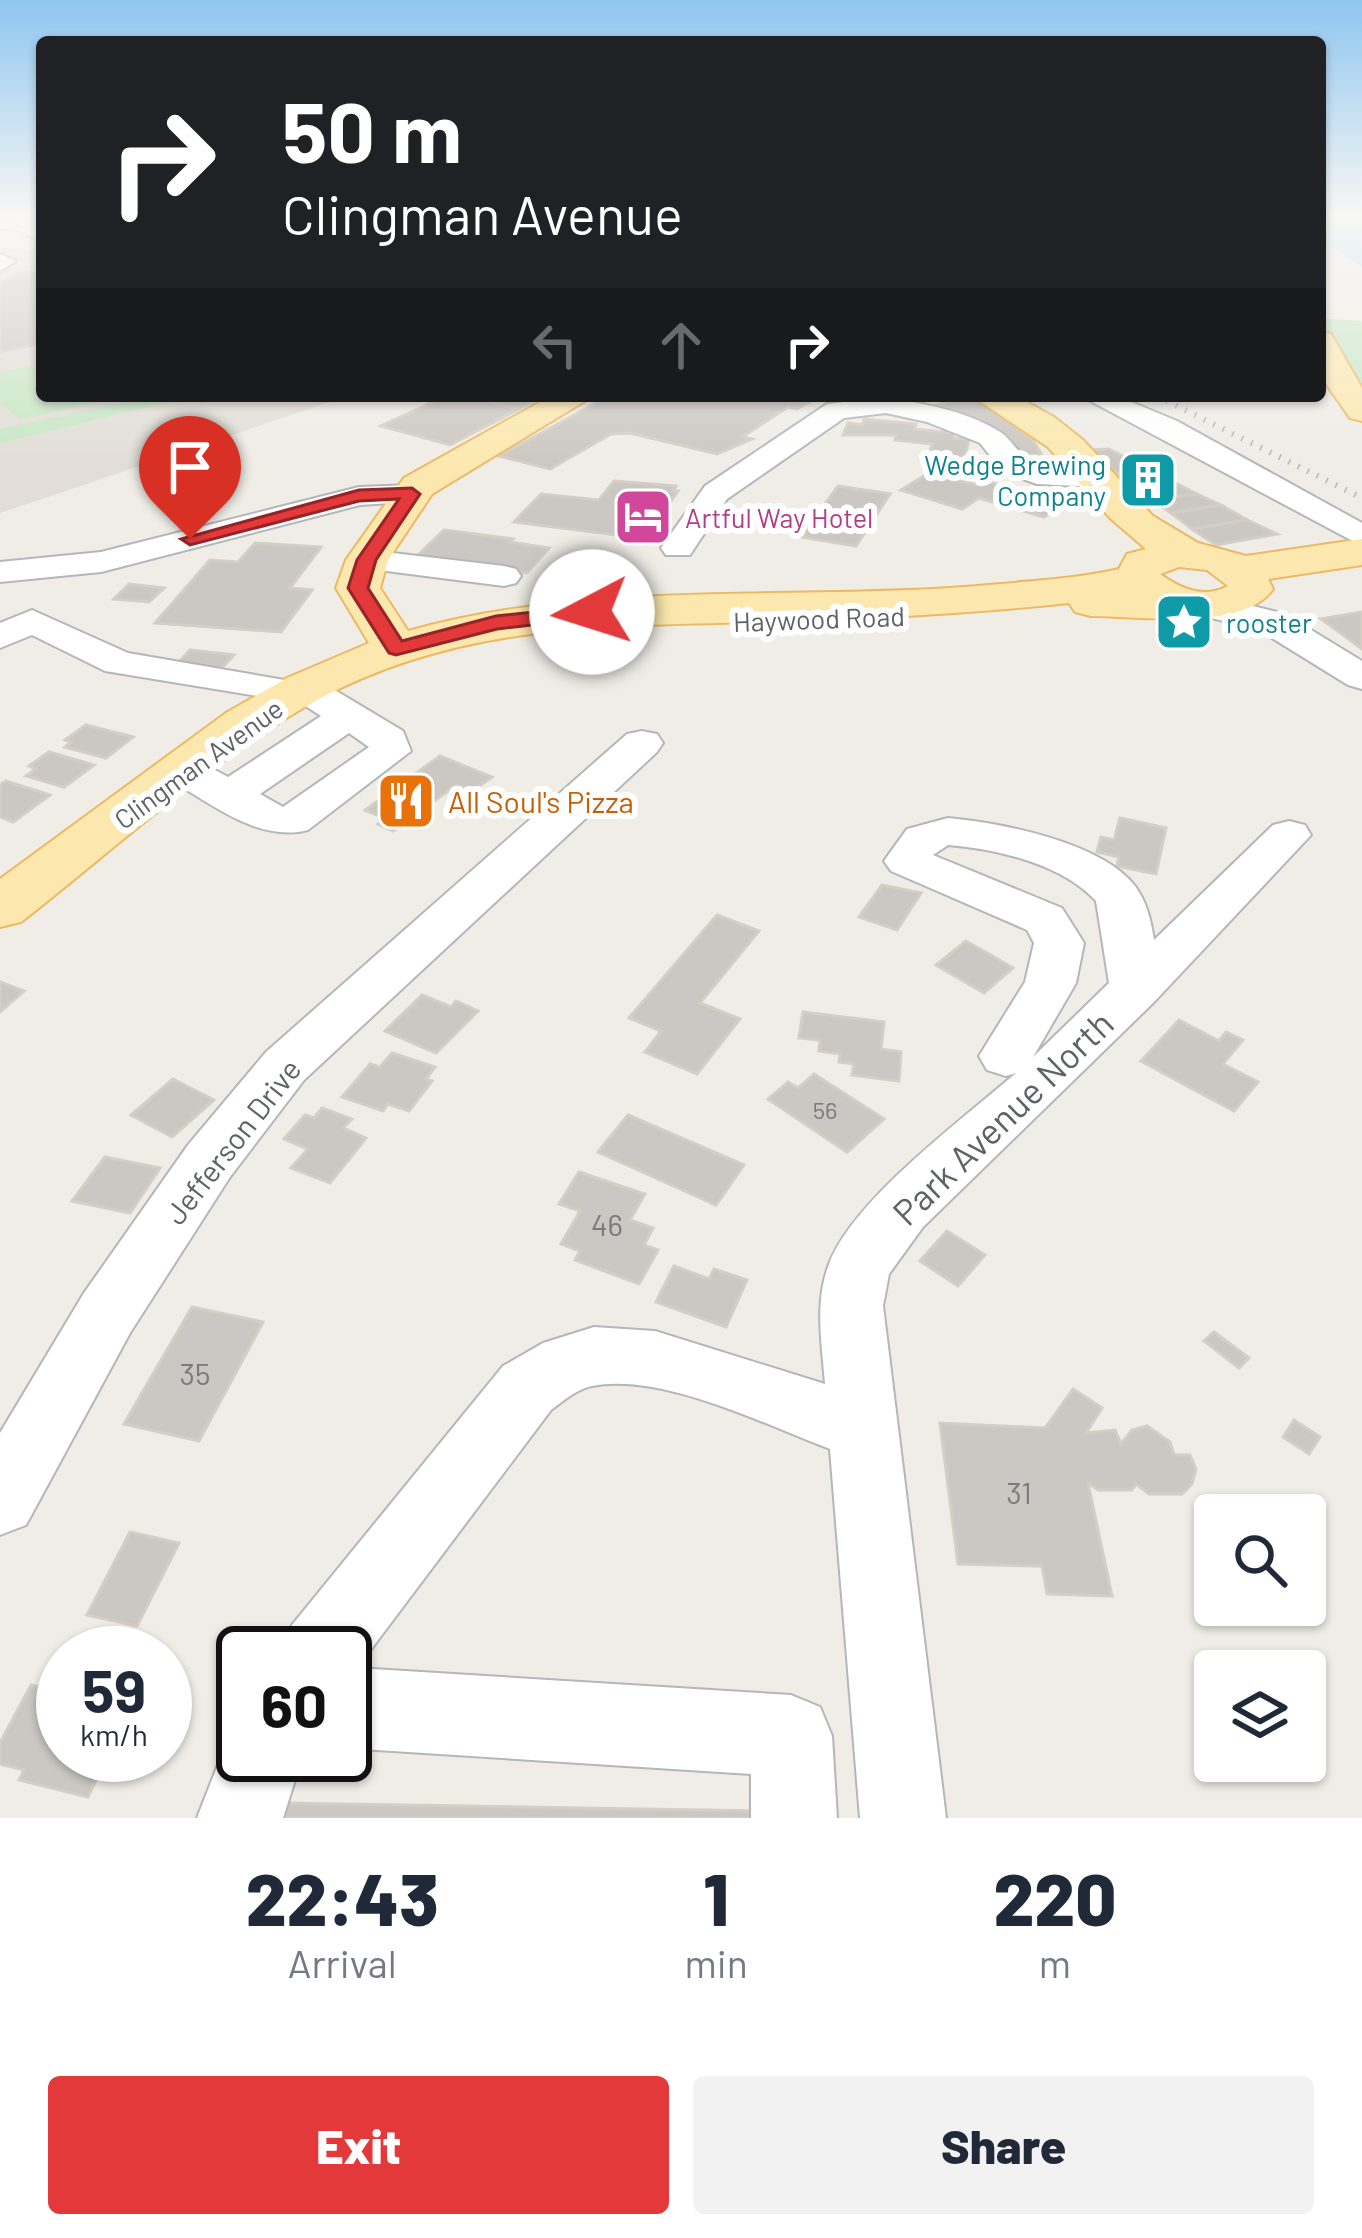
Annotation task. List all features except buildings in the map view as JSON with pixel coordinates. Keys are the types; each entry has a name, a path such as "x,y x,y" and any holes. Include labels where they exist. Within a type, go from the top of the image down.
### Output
{"main road":[{"path":"1326,337 1347,393"},
{"path":"1326,353 1347,393"},
{"path":"396,649 360,597 360,575 412,494 442,468 565,402"},
{"path":"1000,402 1044,425 1098,478 1159,558 1255,588 1362,552"},
{"path":"1159,558 1154,592 1192,603"},
{"name":"Haywood Road","path":"846,613 1093,588 1159,558"},
{"name":"Haywood Road","path":"396,649 456,634 493,636 584,625 1106,602 1229,603 1255,588"},
{"name":"Clingman Avenue","path":"0,908 207,783 244,724 299,690 396,649"}],"street":[{"path":"1108,402 1167,427 1362,536"},
{"path":"678,548 716,493 836,410 886,405 935,415 990,437 1014,466 1036,475 1098,478"},
{"path":"0,572 101,562 359,496 412,494"},
{"path":"367,560 504,576"},
{"path":"1255,588 1362,677"},
{"path":"0,637 32,621 118,663 299,690 351,714 388,740 390,751 292,821 273,819 207,783"},
{"name":"Jefferson Drive","path":"0,1500 106,1312 209,1160 285,1066 642,743"},
{"path":"1006,1056 1050,983 1059,943 1045,919 907,861 915,845 932,833 973,834 1027,846 1096,876 1119,895 1136,990"},
{"name":"Park Avenue North","path":"903,1818 851,1306 854,1279 869,1250 902,1210 1136,990 1289,835"},
{"path":"341,1626 527,1388 560,1366 596,1356 654,1359 865,1430"},
{"path":"372,1710 791,1736 794,1818"},
{"path":"240,1818 253,1782"}],"shaded area":[{"path":"0,298 36,298 36,402 330,402 0,513"}],"green space":[{"path":"1326,318 1362,321 1362,405 1326,388"},
{"path":"36,364 36,402 97,402 21,420 0,404 0,372"},
{"path":"128,402 167,402 0,443 0,429"}],"railway":[{"path":"1169,402 1362,498"}],"place":[{"name":"Wedge Brewing Company","path":"1148,480"},
{"name":"Artful Way Hotel","path":"643,517"},
{"name":"rooster","path":"1184,622"},
{"name":"All Soul's Pizza","path":"406,801"}],"route":[{"path":"190,539 359,496 412,494 367,560 358,588 396,649 496,622 592,612"}]}
